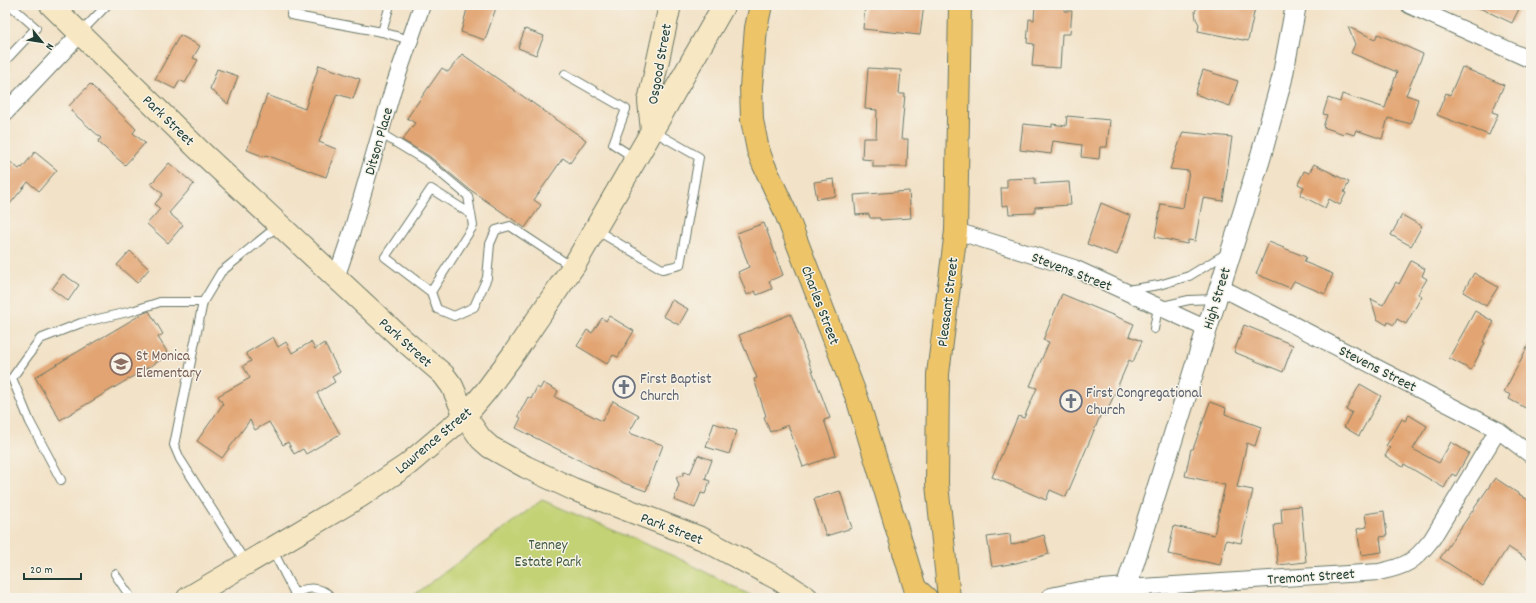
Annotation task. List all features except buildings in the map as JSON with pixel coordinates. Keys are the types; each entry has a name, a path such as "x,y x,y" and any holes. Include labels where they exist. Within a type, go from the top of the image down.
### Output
{"main road":[{"name":"Park Street","path":"51,5 200,151 401,338 443,374 452,386 465,416 481,439 490,447 526,467 601,500 702,539 780,580 807,598"},
{"name":"Osgood Street","path":"652,131 650,101 670,5"},
{"path":"630,169 724,5"},
{"name":"Charles Street","path":"761,5 756,28 751,87 752,120 758,150 785,211 858,401 915,588 926,598"},
{"name":"Pleasant Street","path":"949,598 937,484 938,374 956,231 960,5"},
{"name":"Lawrence Street","path":"188,598 359,497 407,465 465,416 515,352 573,267 596,230 630,169"}],"street":[{"name":"Ditson Place","path":"336,278 352,231 380,133 422,5"},
{"name":"High Street","path":"1126,588 1140,533 1207,329 1260,159 1282,80 1296,5"},
{"path":"1409,5 1531,60"},
{"path":"5,113 80,34"},
{"name":"Stevens Street","path":"956,231 1074,268 1207,329"},
{"name":"Stevens Street","path":"1218,293 1498,430 1531,455"},
{"name":"Tremont Street","path":"1051,598 1080,592 1126,588 1379,572 1409,564 1420,555 1432,539 1498,430"}],"lane":[{"path":"5,61 36,28 10,5"},
{"path":"80,34 107,5"},
{"path":"293,5 291,15 382,32 410,40"},
{"path":"382,32 390,5"},
{"path":"564,74 626,109 613,144 627,154 630,169"},
{"path":"596,230 662,269 680,264 699,157 652,131"},
{"path":"380,133 426,161 468,196 473,226 431,292"},
{"path":"471,214 431,189 385,257 431,292 436,309 454,316 474,307 487,278 490,244 496,230 510,226 573,267"},
{"path":"246,564 180,459 174,445 203,302 221,272 279,224"},
{"path":"1122,290 1160,285 1189,276 1231,250"},
{"path":"1154,329 1158,307 1218,293"},
{"path":"61,480 30,422 12,378 40,339 81,323 132,311 160,302 203,302"},
{"path":"272,548 294,596 309,588 317,588 332,598"},
{"path":"115,574 131,598"}],"green space":[{"name":"Tenney Estate Park","path":"542,500 676,557 756,598 410,598"}],"place":[{"name":"St Monica Elementary","path":"121,364"},
{"name":"First Baptist Church","path":"624,387"},
{"name":"First Congregational Church","path":"1071,401"}]}
